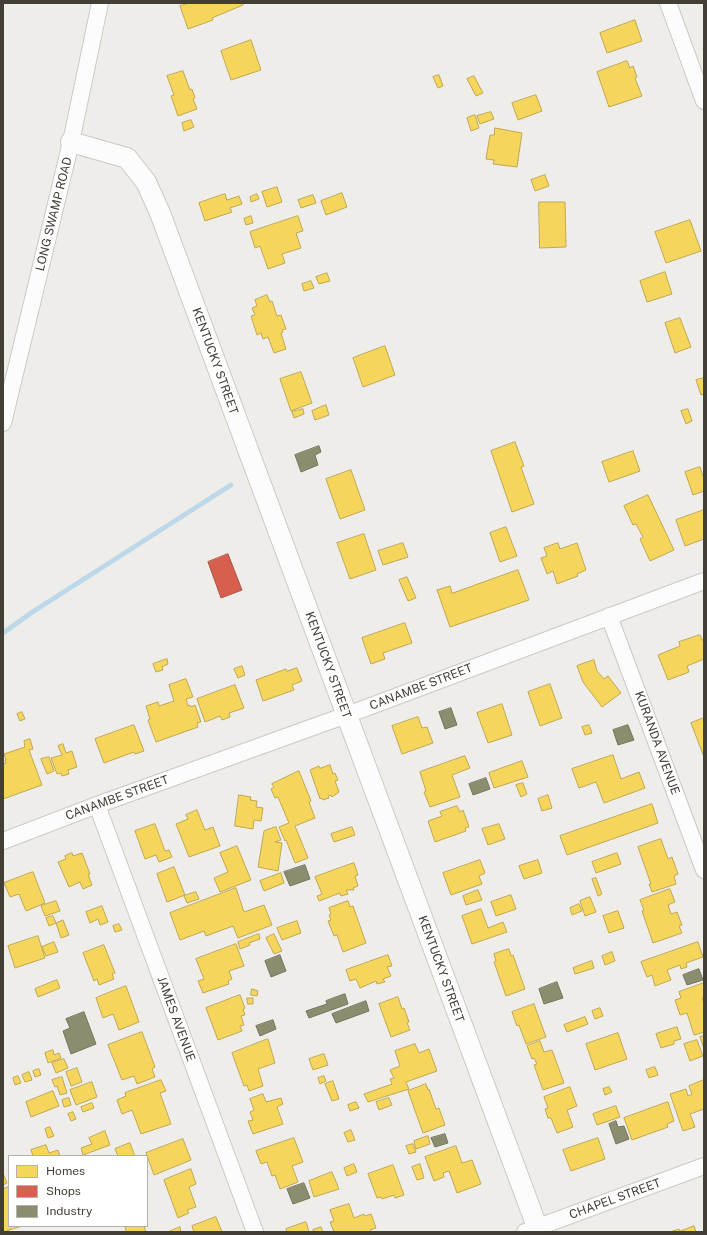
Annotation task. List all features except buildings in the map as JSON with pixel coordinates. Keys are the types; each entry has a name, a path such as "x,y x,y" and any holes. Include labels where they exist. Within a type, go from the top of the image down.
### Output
{"street":[{"name":"LONG SWAMP ROAD","path":"3,423 71,142 100,3"},
{"path":"668,3 704,101"},
{"name":"KENTUCKY STREET","path":"71,142 127,158 146,182 160,213 346,714 534,1231"},
{"name":"CANAMBE STREET","path":"3,842 97,805 704,581"},
{"name":"KURANDA AVENUE","path":"609,616 704,870"},
{"name":"JAMES AVENUE","path":"97,805 255,1232"},
{"name":"CHAPEL STREET","path":"534,1231 704,1166"}],"waterway":[{"path":"3,633 34,611 231,485"}]}
